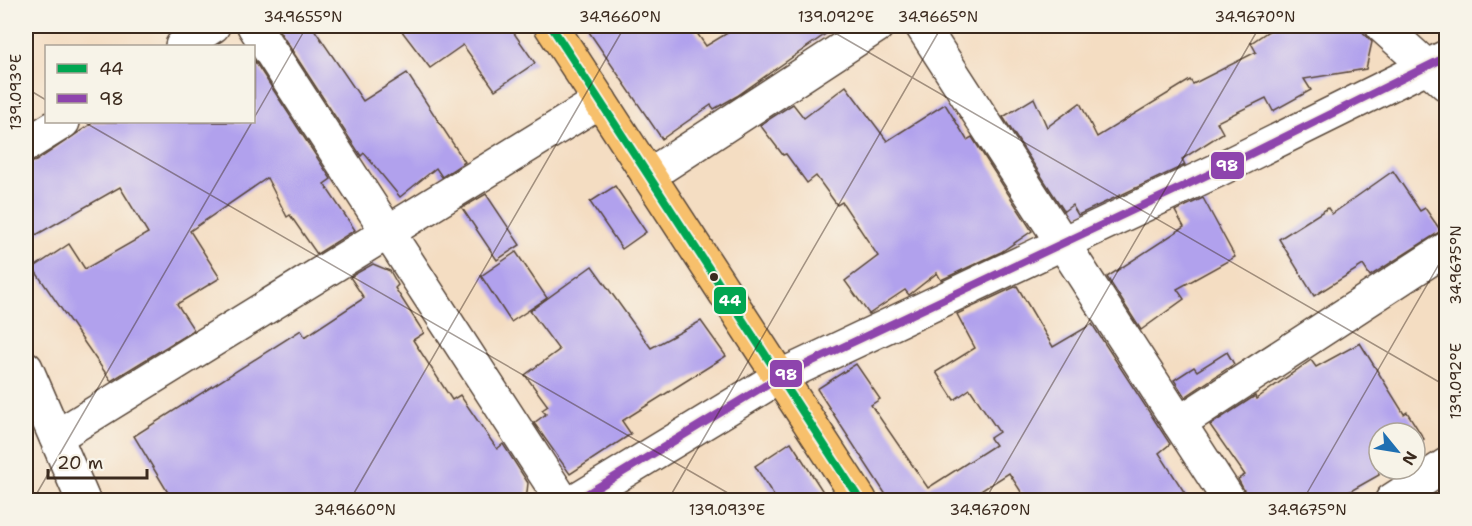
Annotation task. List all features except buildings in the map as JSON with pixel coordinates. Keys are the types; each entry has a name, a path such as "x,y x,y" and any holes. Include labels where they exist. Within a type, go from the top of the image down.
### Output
{"main road":[{"path":"551,26 860,501"}],"street":[{"path":"184,45 213,26"},
{"path":"254,26 562,501"},
{"path":"648,176 877,26"},
{"path":"922,26 1229,501"},
{"path":"577,501 779,377 1440,69 1382,26"},
{"path":"56,437 600,101"},
{"path":"26,145 61,123"},
{"path":"1179,423 1446,249"},
{"path":"26,368 83,501"},
{"path":"1392,501 1446,465"}],"transit line":[{"name":"44","path":"551,26 860,500"},
{"name":"98","path":"577,500 779,377 1218,170 1446,57"}]}
